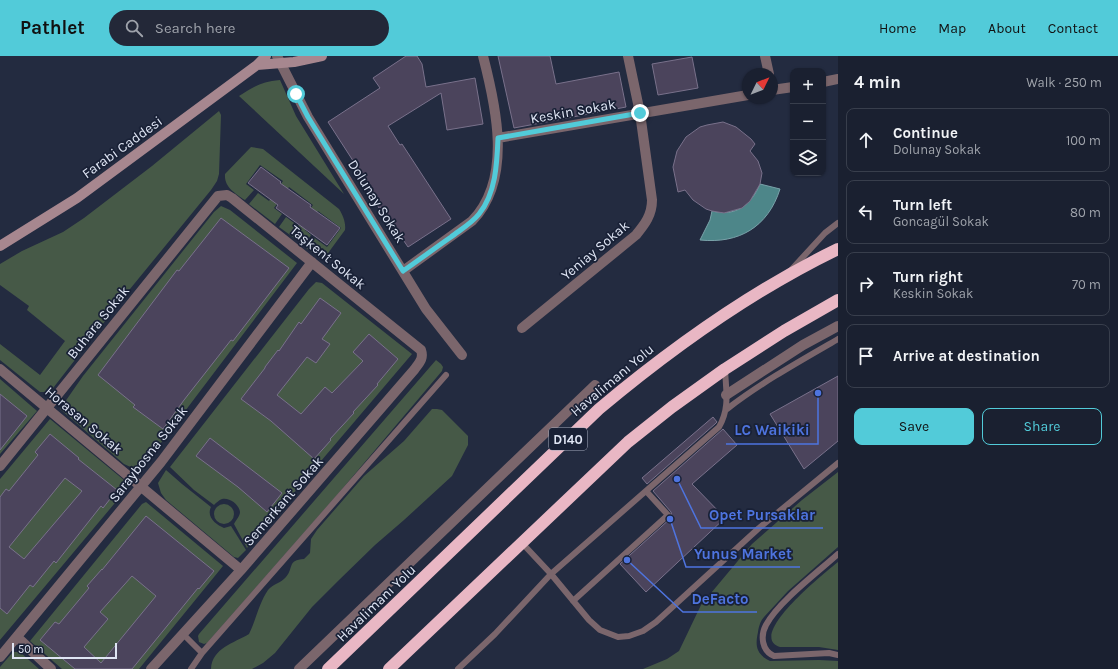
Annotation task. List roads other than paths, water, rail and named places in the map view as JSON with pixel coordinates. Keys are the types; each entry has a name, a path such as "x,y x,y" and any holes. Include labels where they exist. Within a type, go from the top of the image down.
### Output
{"highway":[{"name":"Havalimanı Yolu","path":"328,669 599,409 638,376 674,348 763,288 838,249"},
{"path":"390,669 628,442 672,407 725,369 784,331 838,300"}],"street":[{"name":"Farabi Caddesi","path":"0,246 77,198 266,56"},
{"path":"256,65 279,59 304,60 322,56"},
{"path":"403,271 480,214 490,194 497,164 498,128 483,56"},
{"name":"Yeniay Sokak","path":"522,328 636,235 649,217 652,209 652,200 640,113 628,56"},
{"path":"765,56 768,68"},
{"name":"Dolunay Sokak","path":"279,59 308,117 426,309 462,355"},
{"path":"826,81 838,79"},
{"path":"778,89 790,87"},
{"name":"Keskin Sokak","path":"498,138 742,96"},
{"name":"Taşkent Sokak","path":"218,196 227,195 232,198 418,346"},
{"name":"Buhara Sokak","path":"0,466 218,196"},
{"name":"Saraybosna Sokak","path":"0,657 141,487 312,262"},
{"path":"726,395 803,345 838,326"},
{"name":"Semerkant Sokak","path":"151,669 241,570 418,365 422,360 423,355 422,350 418,346"},
{"name":"Horasan Sokak","path":"0,369 241,570"},
{"path":"299,669 595,385"},
{"path":"17,637 51,669"}],"lane":[{"path":"785,276 825,233 838,223"},
{"path":"727,409 772,377 838,339"},
{"path":"458,669 495,634 551,574 719,427 727,409 725,369"},
{"path":"192,669 202,653 446,375"},
{"path":"522,543 551,574 594,626 606,633 618,637 629,636 643,631 656,622 774,515 838,463"},
{"path":"573,601 668,515 646,491"},
{"path":"838,554 791,595 774,613 766,625 763,641 765,649 769,654 774,656 829,653 838,655"},
{"path":"183,634 202,653"}],"place":[{"name":"LC Waikiki","path":"818,393"},
{"name":"Opet Pursaklar","path":"677,479"},
{"name":"Yunus Market","path":"670,519"},
{"name":"DeFacto","path":"627,560"}]}
